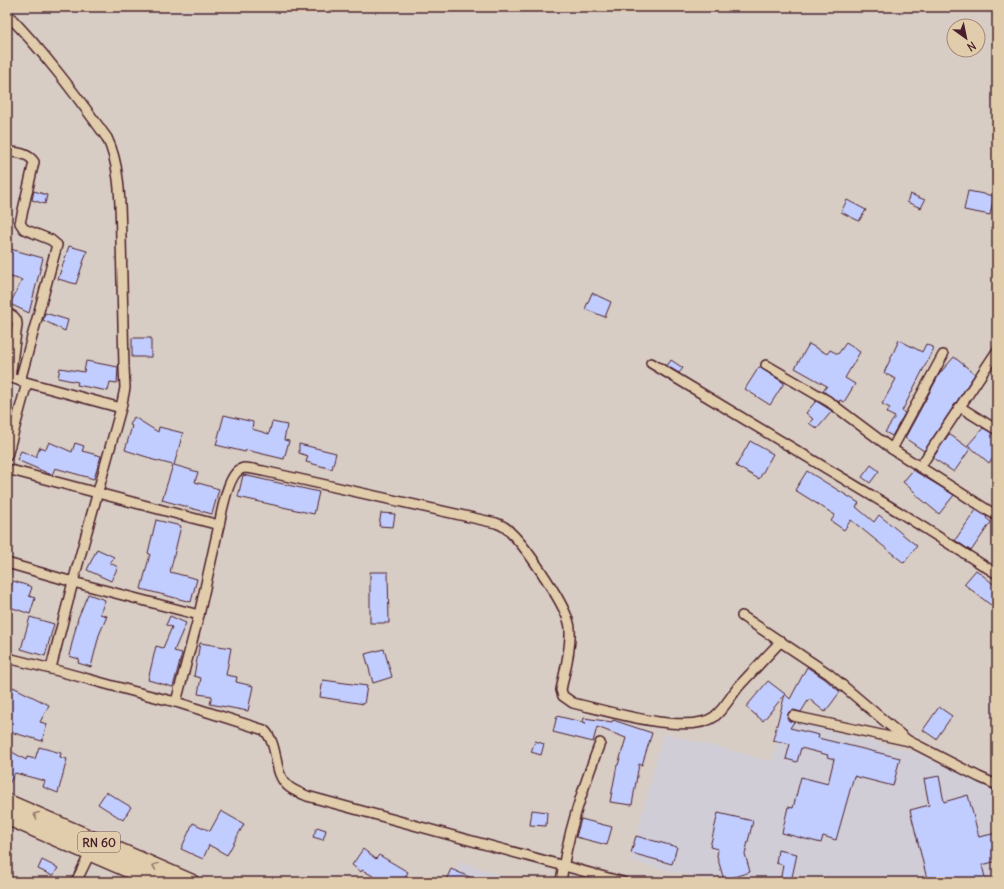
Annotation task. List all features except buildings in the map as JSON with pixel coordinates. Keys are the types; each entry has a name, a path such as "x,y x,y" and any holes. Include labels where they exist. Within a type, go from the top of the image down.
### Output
{"main road":[{"name":"RN 60","path":"7,802 191,882"},
{"name":"RN 60","path":"7,817 157,882"}],"street":[{"path":"7,14 34,42 81,102 106,138 114,159 120,208 124,374 122,408 73,582 51,668"},
{"path":"7,153 12,152 27,156 34,162 20,223 22,227 51,240 57,245 7,456"},
{"path":"7,313 13,315 17,319 8,378 122,408"},
{"path":"920,467 997,351"},
{"path":"892,449 943,355"},
{"path":"651,363 892,508 997,574"},
{"path":"766,365 828,402 892,449 997,516"},
{"path":"960,407 997,430"},
{"path":"176,702 231,481 236,473 244,468 428,507 504,526 525,549 564,608 570,628 570,645 561,690 564,696 573,703 636,718 681,724 709,720 722,709 738,687 781,642"},
{"path":"7,469 219,525"},
{"path":"7,563 73,582 199,614"},
{"path":"742,616 829,674 908,741 978,777 997,785"},
{"path":"7,658 51,668 176,702 264,730 271,739 279,772 283,781 287,786 307,796 623,882"},
{"path":"793,716 908,741"},
{"path":"561,882 563,865 583,789 600,743"},
{"path":"76,882 90,853"}],"shaded area":[{"path":"785,719 917,753 997,790 997,882 717,882 630,861 663,733 771,761"},
{"path":"460,861 517,882 451,882"}]}
